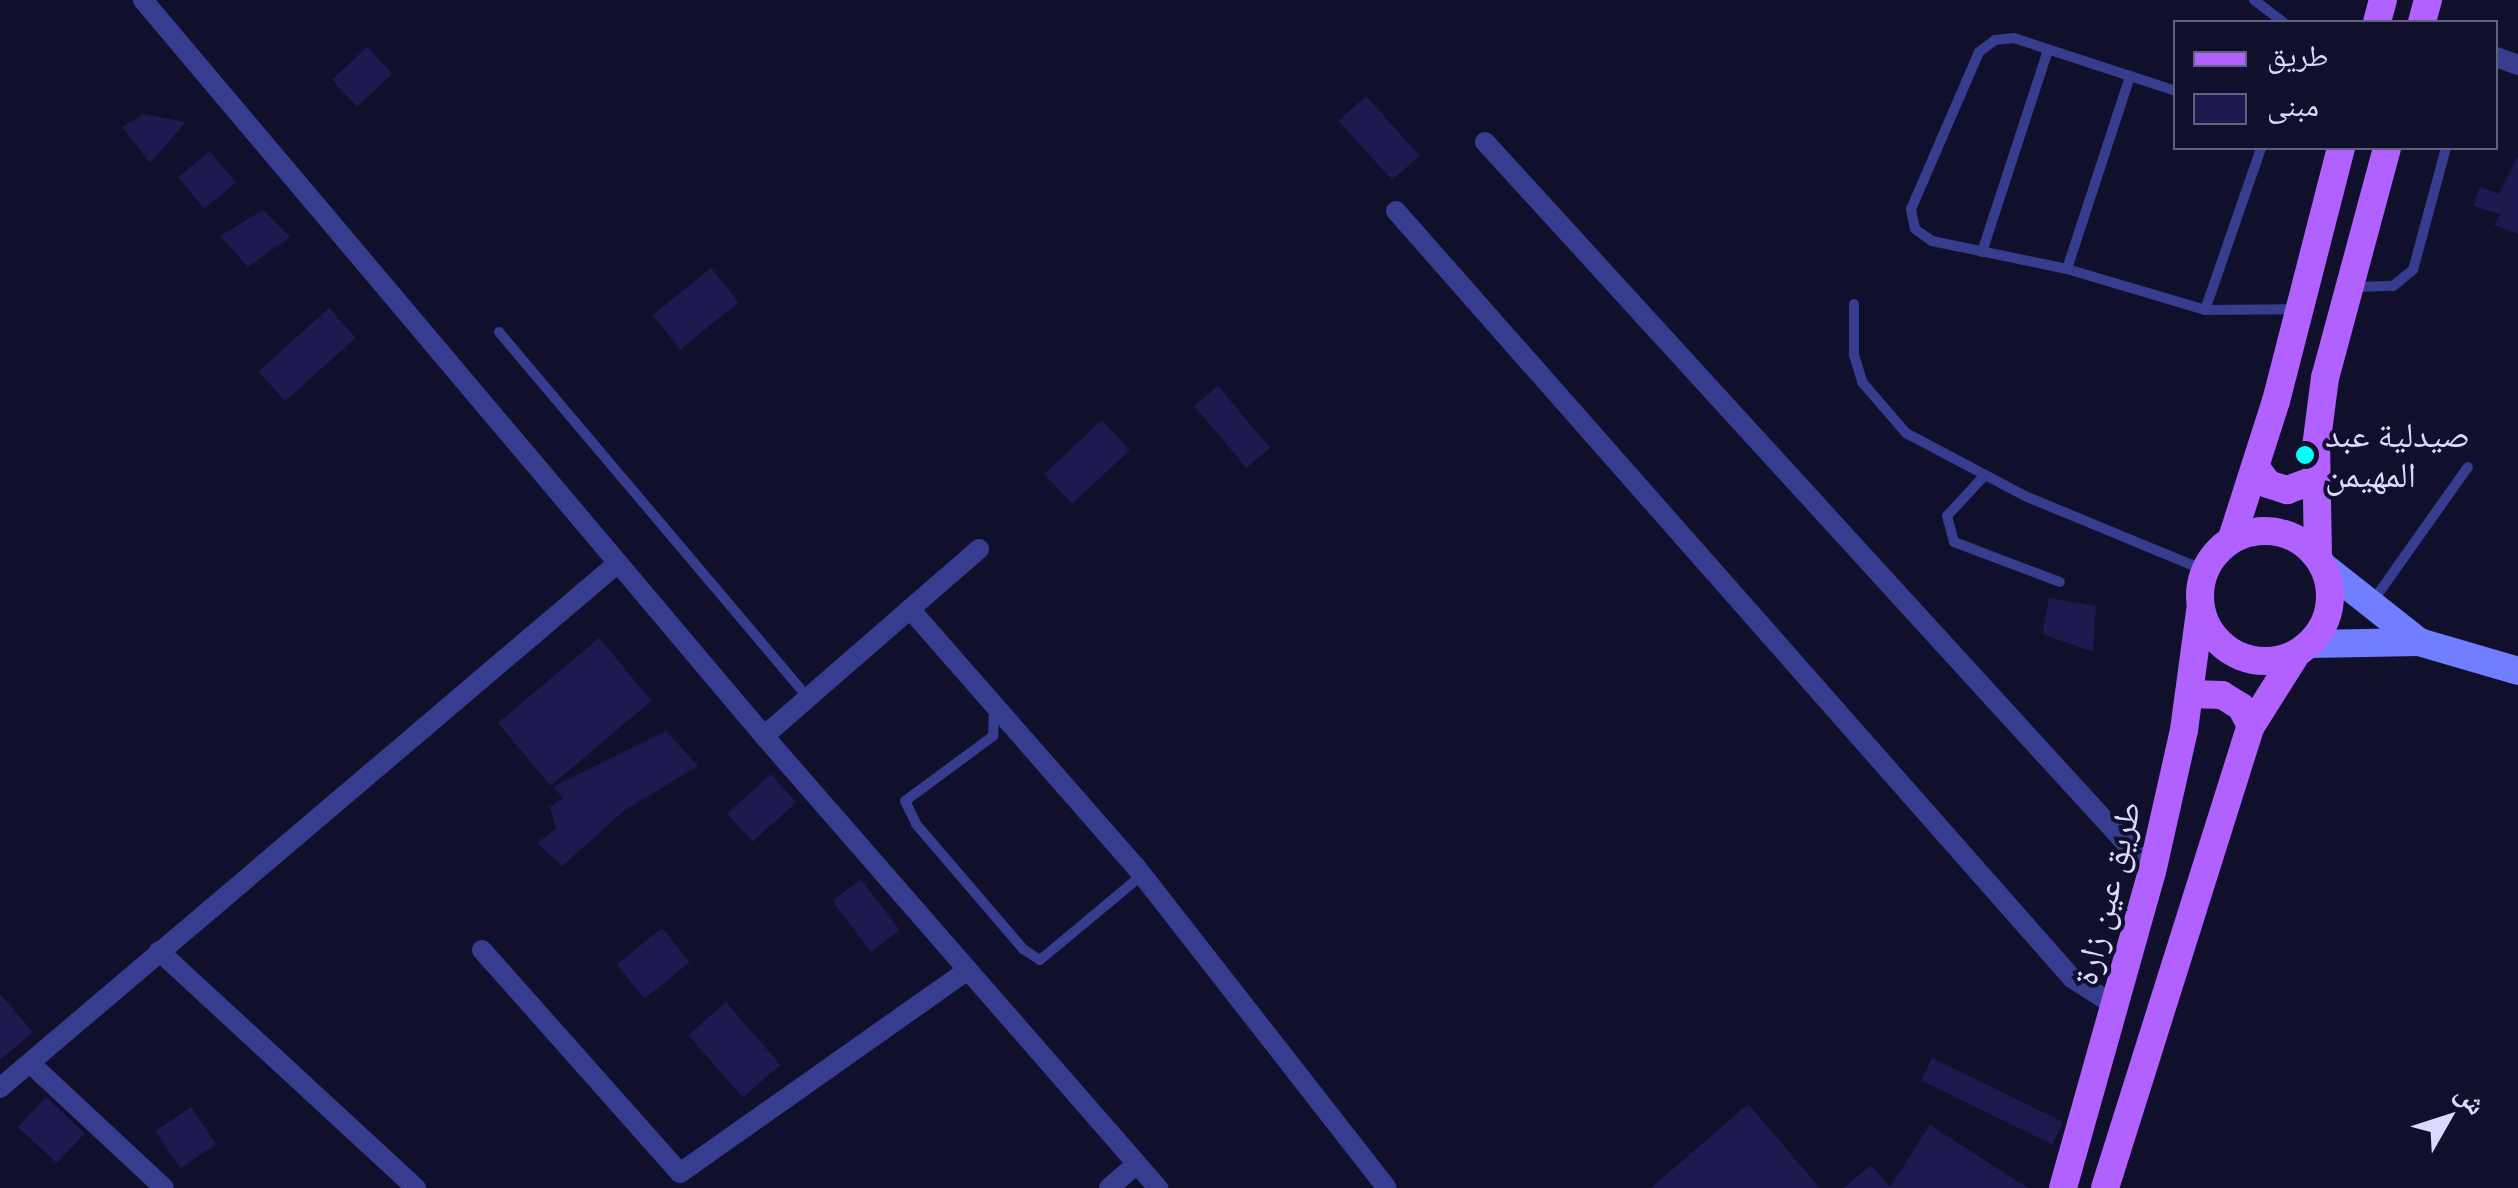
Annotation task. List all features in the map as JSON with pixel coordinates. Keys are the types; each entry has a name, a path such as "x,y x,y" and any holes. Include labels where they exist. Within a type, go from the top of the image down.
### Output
{"main road":[{"path":"2340,150 2256,468 2232,538 2204,570 2200,612 2214,638 2238,656 2268,662 2303,648 2419,642"},
{"path":"2105,1188 2252,726 2330,607 2321,561 2316,480 2325,378 2386,150"},
{"path":"2256,468 2268,484 2287,490 2316,480"},
{"path":"2232,538 2278,531 2321,561 2369,606 2419,642 2518,672"},
{"name":"طريق عين زارة","path":"2064,1188 2152,872 2190,694 2200,612"},
{"path":"2190,694 2222,695 2240,707 2252,726"}],"street":[{"path":"143,0 764,736 1158,1188"},
{"path":"1485,142 2152,872"},
{"path":"1396,211 2072,978 2117,1007"},
{"path":"764,736 978,548"},
{"path":"0,1088 618,563"},
{"path":"910,610 1142,875 1387,1188"},
{"path":"482,950 680,1173 968,970"},
{"path":"160,951 416,1188"},
{"path":"30,1062 164,1188"},
{"path":"1109,1188 1137,1164"}],"lane":[{"path":"2254,0 2280,20"},
{"path":"2173,90 2014,38 1995,40 1979,52 1911,210 1915,228 1932,241 2067,269 2205,310 2298,310"},
{"path":"1982,252 2048,50"},
{"path":"2067,269 2130,76"},
{"path":"2205,310 2259,150"},
{"path":"2348,287 2393,286 2413,270 2445,150"},
{"path":"1854,304 1854,355 1873,396 1906,433 1984,476 2204,570"},
{"path":"498,332 808,698"},
{"path":"2369,606 2468,467"},
{"path":"1984,476 1947,516 1954,542 2060,582"},
{"path":"993,705 992,736 905,802 916,824 1023,949 1040,960 1142,875"}],"building":[{"path":"367,47 392,74 357,107 332,80"},
{"path":"1366,96 1420,155 1392,180 1339,121"},
{"path":"143,114 186,122 150,163 122,127"},
{"path":"210,151 236,183 204,209 178,177"},
{"path":"2518,156 2518,234 2494,225 2500,214 2473,206 2480,187 2499,194"},
{"path":"263,210 290,237 248,267 220,236"},
{"path":"711,268 739,302 680,349 653,315"},
{"path":"329,308 356,338 285,401 258,372"},
{"path":"1218,386 1270,448 1246,468 1194,406"},
{"path":"1102,420 1130,450 1072,504 1044,474"},
{"path":"2049,598 2096,606 2093,652 2042,634"},
{"path":"599,638 652,701 551,786 498,723"},
{"path":"666,731 698,766 625,810 562,866 537,843 556,829 550,807 563,798 553,787"},
{"path":"771,774 796,802 753,842 727,813"},
{"path":"861,879 900,930 871,952 832,901"},
{"path":"662,928 690,962 645,999 617,965"},
{"path":"0,994 33,1032 0,1060"},
{"path":"726,1002 780,1065 743,1097 688,1035"},
{"path":"1932,1058 2063,1122 2052,1144 1921,1080"},
{"path":"46,1097 85,1133 57,1163 18,1127"},
{"path":"1748,1104 1820,1188 1651,1188"},
{"path":"191,1107 216,1144 181,1168 155,1131"},
{"path":"1930,1125 2028,1188 1844,1188 1871,1165 1890,1187"}],"place":[{"name":"صيدلية عبد المهيمن","path":"2305,455"}]}
